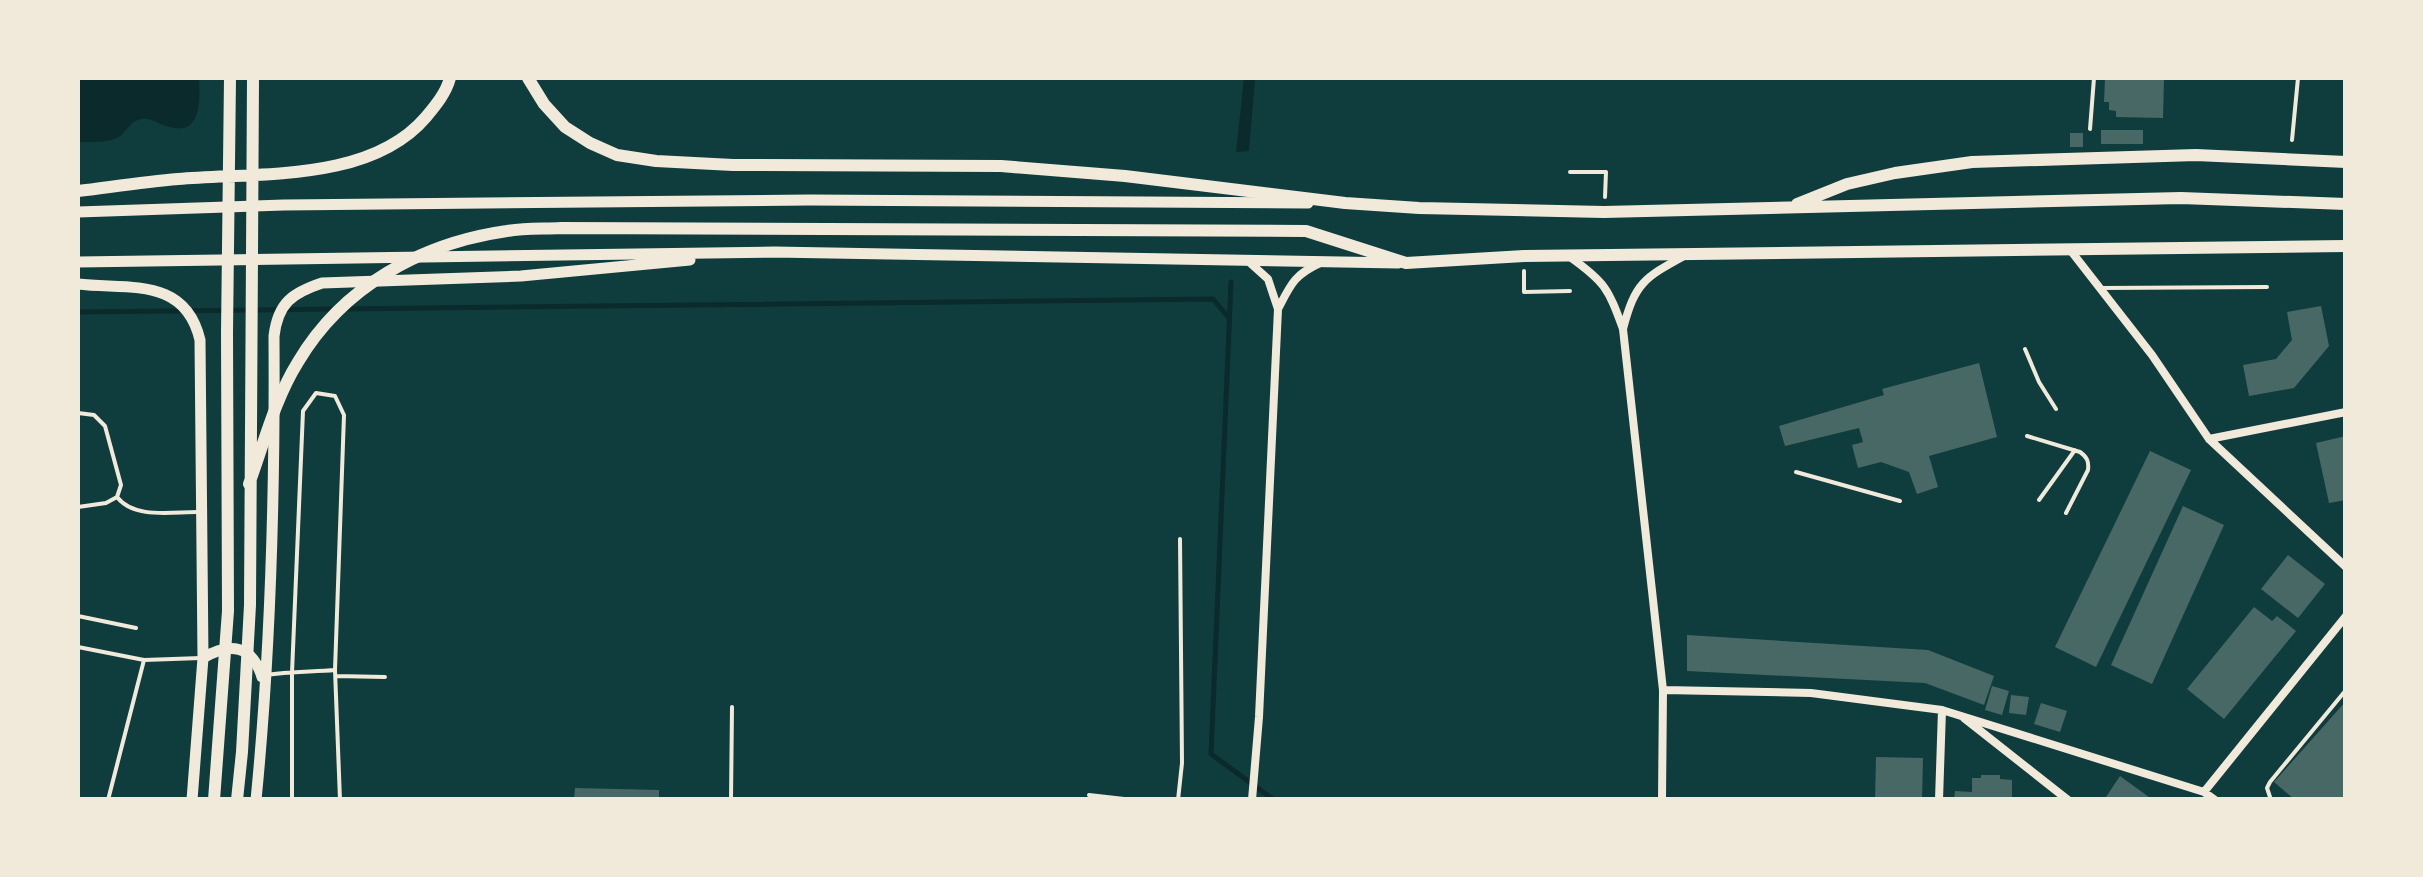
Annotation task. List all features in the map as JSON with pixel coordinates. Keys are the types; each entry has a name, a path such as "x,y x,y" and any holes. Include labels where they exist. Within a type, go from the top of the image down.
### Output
{"highway":[{"path":"214,800 228,611 230,78"},
{"path":"237,800 250,604 253,78"},
{"path":"78,191 178,179 275,174 362,159 393,146 417,128 437,104 450,78"},
{"path":"528,78 565,127 617,155 656,161 1002,166 1125,176 1344,204 1419,208 1604,212 2181,198 2346,204"},
{"path":"1786,208 1847,184 1972,162 2196,155 2346,162"},
{"path":"249,484 280,395 298,361 349,300 386,272 423,253 510,230 1306,230 1406,263 1568,255 2346,246"}],"main road":[{"path":"78,212 267,205 809,200 1344,204"},
{"path":"256,800 270,584 274,336 276,320 292,297 322,283 521,276 774,252"},
{"path":"78,262 774,252 1406,263"},
{"path":"78,284 162,293 181,303 195,322 200,340 204,658 192,800"},
{"path":"204,658 214,652 239,649 250,655 265,675"}],"street":[{"path":"2071,250 2210,438 2346,566"},
{"path":"1624,328 1636,290 1653,273 1689,253"},
{"path":"1568,255 1607,288 1624,328 1663,690 1662,800"},
{"path":"1245,259 1268,279 1278,310 1252,800"},
{"path":"1278,310 1293,279 1325,260"},
{"path":"2210,438 2346,412"},
{"path":"2204,792 2346,616"},
{"path":"1663,690 1811,692 1942,710 2204,792 2214,800"},
{"path":"1939,800 1942,710"},
{"path":"1961,716 2068,800"}],"lane":[{"path":"2100,288 2266,287"},
{"path":"2024,349 2056,409"},
{"path":"292,800 292,673 303,410 316,393 335,396 344,415 336,673 340,800"},
{"path":"78,413 94,416 105,426 121,485 117,497 106,503 78,507"},
{"path":"2027,436 2086,456 2088,470 2066,513"},
{"path":"2039,500 2075,450"},
{"path":"1796,472 1900,500"},
{"path":"117,497 124,506 138,511 202,512"},
{"path":"1178,800 1182,763 1180,540"},
{"path":"78,616 136,628"},
{"path":"78,647 144,660 204,658"},
{"path":"108,800 144,660"},
{"path":"265,675 280,672 385,677"},
{"path":"265,675 280,672"},
{"path":"2271,800 2267,788 2270,782 2346,690"},
{"path":"731,800 732,707"},
{"path":"1090,796 1133,800"}],"path":[{"path":"2090,129 2094,78"},
{"path":"2292,140 2298,78"},
{"path":"1570,172 1606,172 1604,212"},
{"path":"1524,256 1524,292 1570,291"}],"water":[{"path":"78,78 199,78 197,113 194,121 180,128 141,119 117,138 78,142"},
{"path":"1244,78 1255,78 1249,151 1236,152"}],"building":[{"path":"2105,78 2164,78 2163,118 2116,117 2116,111 2109,110 2109,102 2104,102"},
{"path":"2101,130 2143,130 2143,144 2101,144"},
{"path":"2070,133 2083,133 2083,147 2070,147"},
{"path":"2321,306 2329,346 2294,388 2249,396 2243,365 2276,359 2292,340 2287,312"},
{"path":"1979,363 1997,437 1929,456 1938,487 1917,494 1909,472 1881,462 1858,468 1852,445 1863,442 1859,428 1785,446 1779,426 1884,395 1882,389"},
{"path":"2346,436 2346,500 2329,503 2316,443"},
{"path":"2150,451 2191,470 2096,667 2055,647"},
{"path":"2183,506 2224,525 2152,684 2111,665"},
{"path":"2288,555 2325,584 2298,618 2261,589"},
{"path":"2254,607 2272,621 2277,616 2296,631 2224,719 2187,689"},
{"path":"1687,635 1928,650 1994,676 1984,705 1925,683 1687,671"},
{"path":"1992,686 2009,691 2002,715 1985,710"},
{"path":"2011,695 2029,697 2026,715 2009,713"},
{"path":"2346,701 2346,800 2295,800 2274,782"},
{"path":"2041,703 2067,711 2060,732 2034,724"},
{"path":"1876,757 1923,758 1922,800 1875,800"},
{"path":"2000,775 2000,779 2012,780 2012,800 1954,800 1955,791 1972,792 1972,778"},
{"path":"2120,776 2153,800 2104,800"},
{"path":"575,788 659,790 659,800 574,800"}],"waterway":[{"path":"1231,282 1211,754 1274,800"},
{"path":"345,309 1213,299 1229,318"},
{"path":"78,312 334,309"}]}
